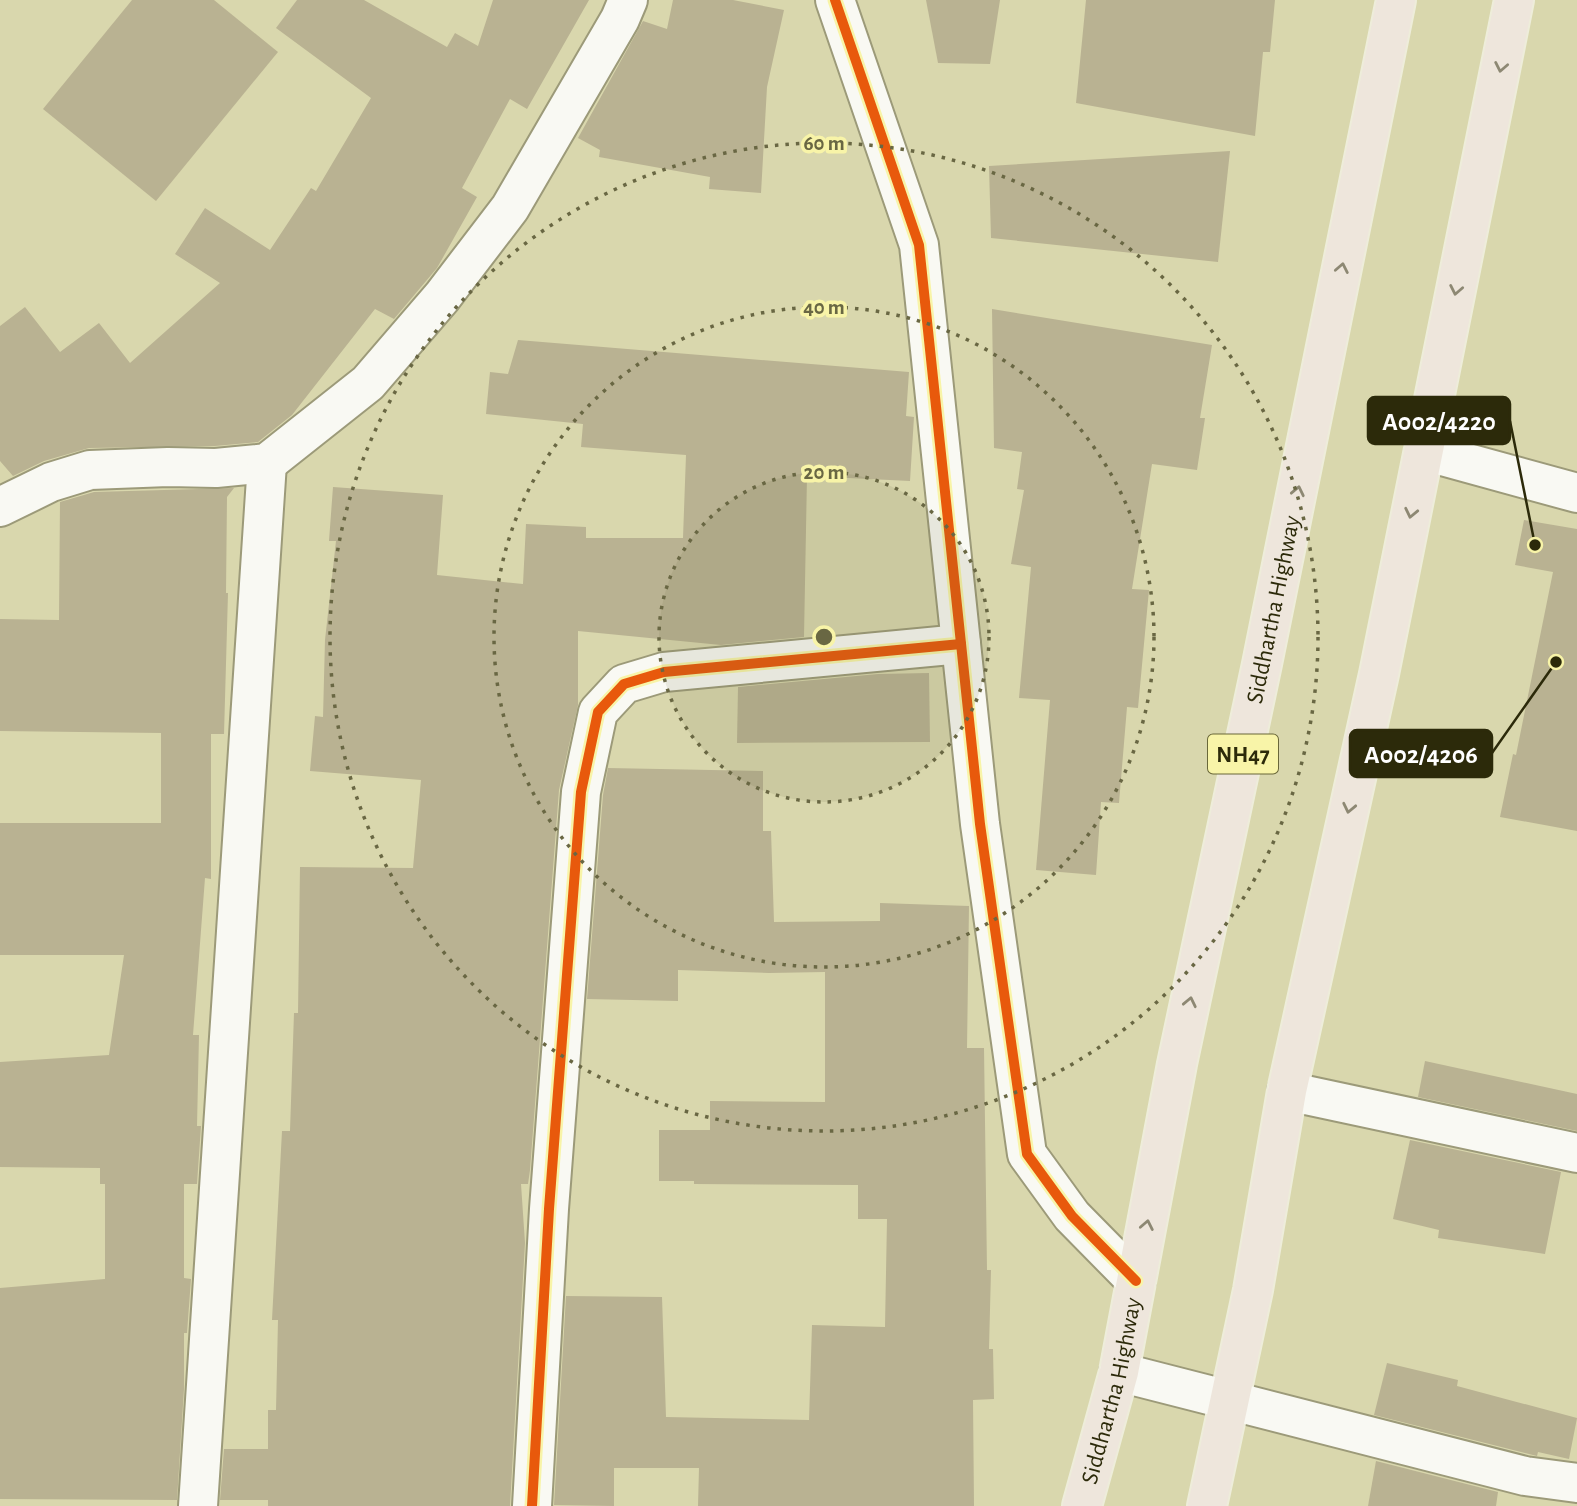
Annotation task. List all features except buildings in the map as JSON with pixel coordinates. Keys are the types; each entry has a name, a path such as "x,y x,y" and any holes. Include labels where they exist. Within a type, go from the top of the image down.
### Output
{"highway":[{"name":"Siddhartha Highway","path":"1082,1506 1119,1372 1177,1064 1265,651 1396,0"},
{"path":"1207,1506 1253,1290 1287,1091 1378,674 1514,0"}],"street":[{"path":"0,507 51,482 90,470 216,468 267,463 368,383 442,297 510,208 620,19 628,0"},
{"path":"835,0 919,245 980,824 1027,1154 1072,1216 1136,1281"},
{"path":"1424,451 1577,493"},
{"path":"198,1506 267,463"},
{"path":"532,1506 549,1209 581,792 598,712 624,684 664,672 961,644"},
{"path":"1287,1091 1577,1153"},
{"path":"1119,1372 1525,1476 1577,1483"}],"cycle path":[{"path":"835,0 919,245 980,824 1027,1154 1072,1216 1136,1281"},
{"path":"532,1506 549,1209 581,792 598,712 624,684 664,672 961,644"}],"place":[{"name":"A002/4220","path":"1535,545"},
{"name":"A002/4206","path":"1556,662"}]}
